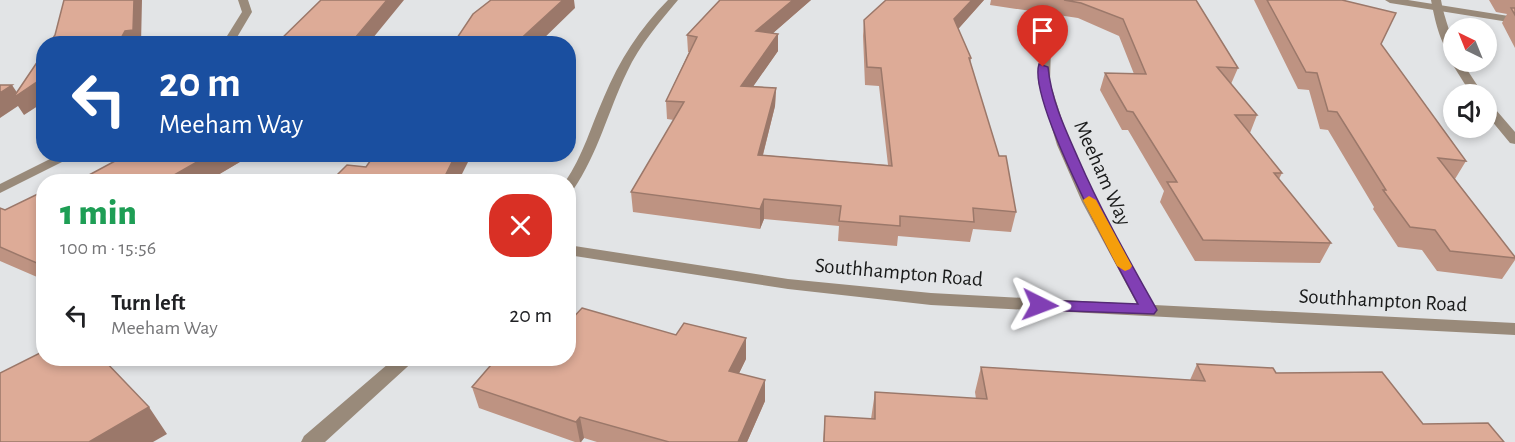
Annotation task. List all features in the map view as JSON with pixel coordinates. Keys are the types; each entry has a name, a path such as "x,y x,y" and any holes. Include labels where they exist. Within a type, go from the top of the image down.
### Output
{"street":[{"path":"232,36 247,12 243,0"},
{"path":"576,174 592,148 615,84 633,49 645,30 673,0"},
{"path":"1390,0 1437,4 1515,20"},
{"path":"1437,4 1443,29"},
{"name":"Meeham Way","path":"1046,46 1043,67 1044,86 1063,138 1095,212 1149,310"},
{"path":"1497,119 1515,140"},
{"path":"0,189 56,162"},
{"name":"Southhampton Road","path":"576,251 812,287 931,299 1515,329"},
{"path":"311,442 399,366"}],"building":[{"path":"64,0 134,0 133,30 125,31 122,36 55,35"},
{"path":"321,0 387,0 357,36 284,36"},
{"path":"491,0 563,0 524,36 458,36 473,14"},
{"path":"720,0 793,0 756,31 778,34 741,86 776,88 758,155 892,166 881,68 867,67 864,20 886,0 972,0 954,19 971,58 969,58 999,156 1006,156 1016,212 973,208 974,222 900,216 900,226 839,221 841,206 764,199 760,209 631,192 684,102 666,101 697,37 687,35"},
{"path":"1064,0 1196,0 1238,68 1217,67 1257,115 1235,115 1282,173 1274,173 1331,243 1203,240 1167,182 1177,182 1133,112 1127,111 1105,73 1146,74 1123,19 1081,3"},
{"path":"1267,0 1342,0 1396,13 1381,44 1443,129 1443,138 1449,138 1466,161 1438,158 1515,258 1450,251 1435,230 1410,227 1383,190 1386,190 1337,112 1328,111 1317,73 1306,72"},
{"path":"36,64 36,82 13,98"},
{"path":"0,85 12,85 0,93"},
{"path":"113,162 197,162 176,174 91,174"},
{"path":"369,162 452,162 446,174 338,174 347,165 366,167"},
{"path":"36,195 36,263 0,247 0,208 5,210"},
{"path":"582,308 676,335 684,323 746,338 729,371 765,380 738,442 669,442 580,417 576,422 472,387 490,366 576,366 576,314"},
{"path":"36,355 36,366 110,366 149,407 89,442 0,442 0,373"},
{"path":"1197,364 1273,368 1276,373 1382,372 1423,424 1488,423 1504,442 824,442 825,416 875,419 875,392 987,399 981,367 1205,381"}],"slow traffic":[{"path":"1089,200 1125,266"}],"route":[{"path":"1040,305 1149,310 1095,212 1063,138 1044,86 1043,67"}]}
